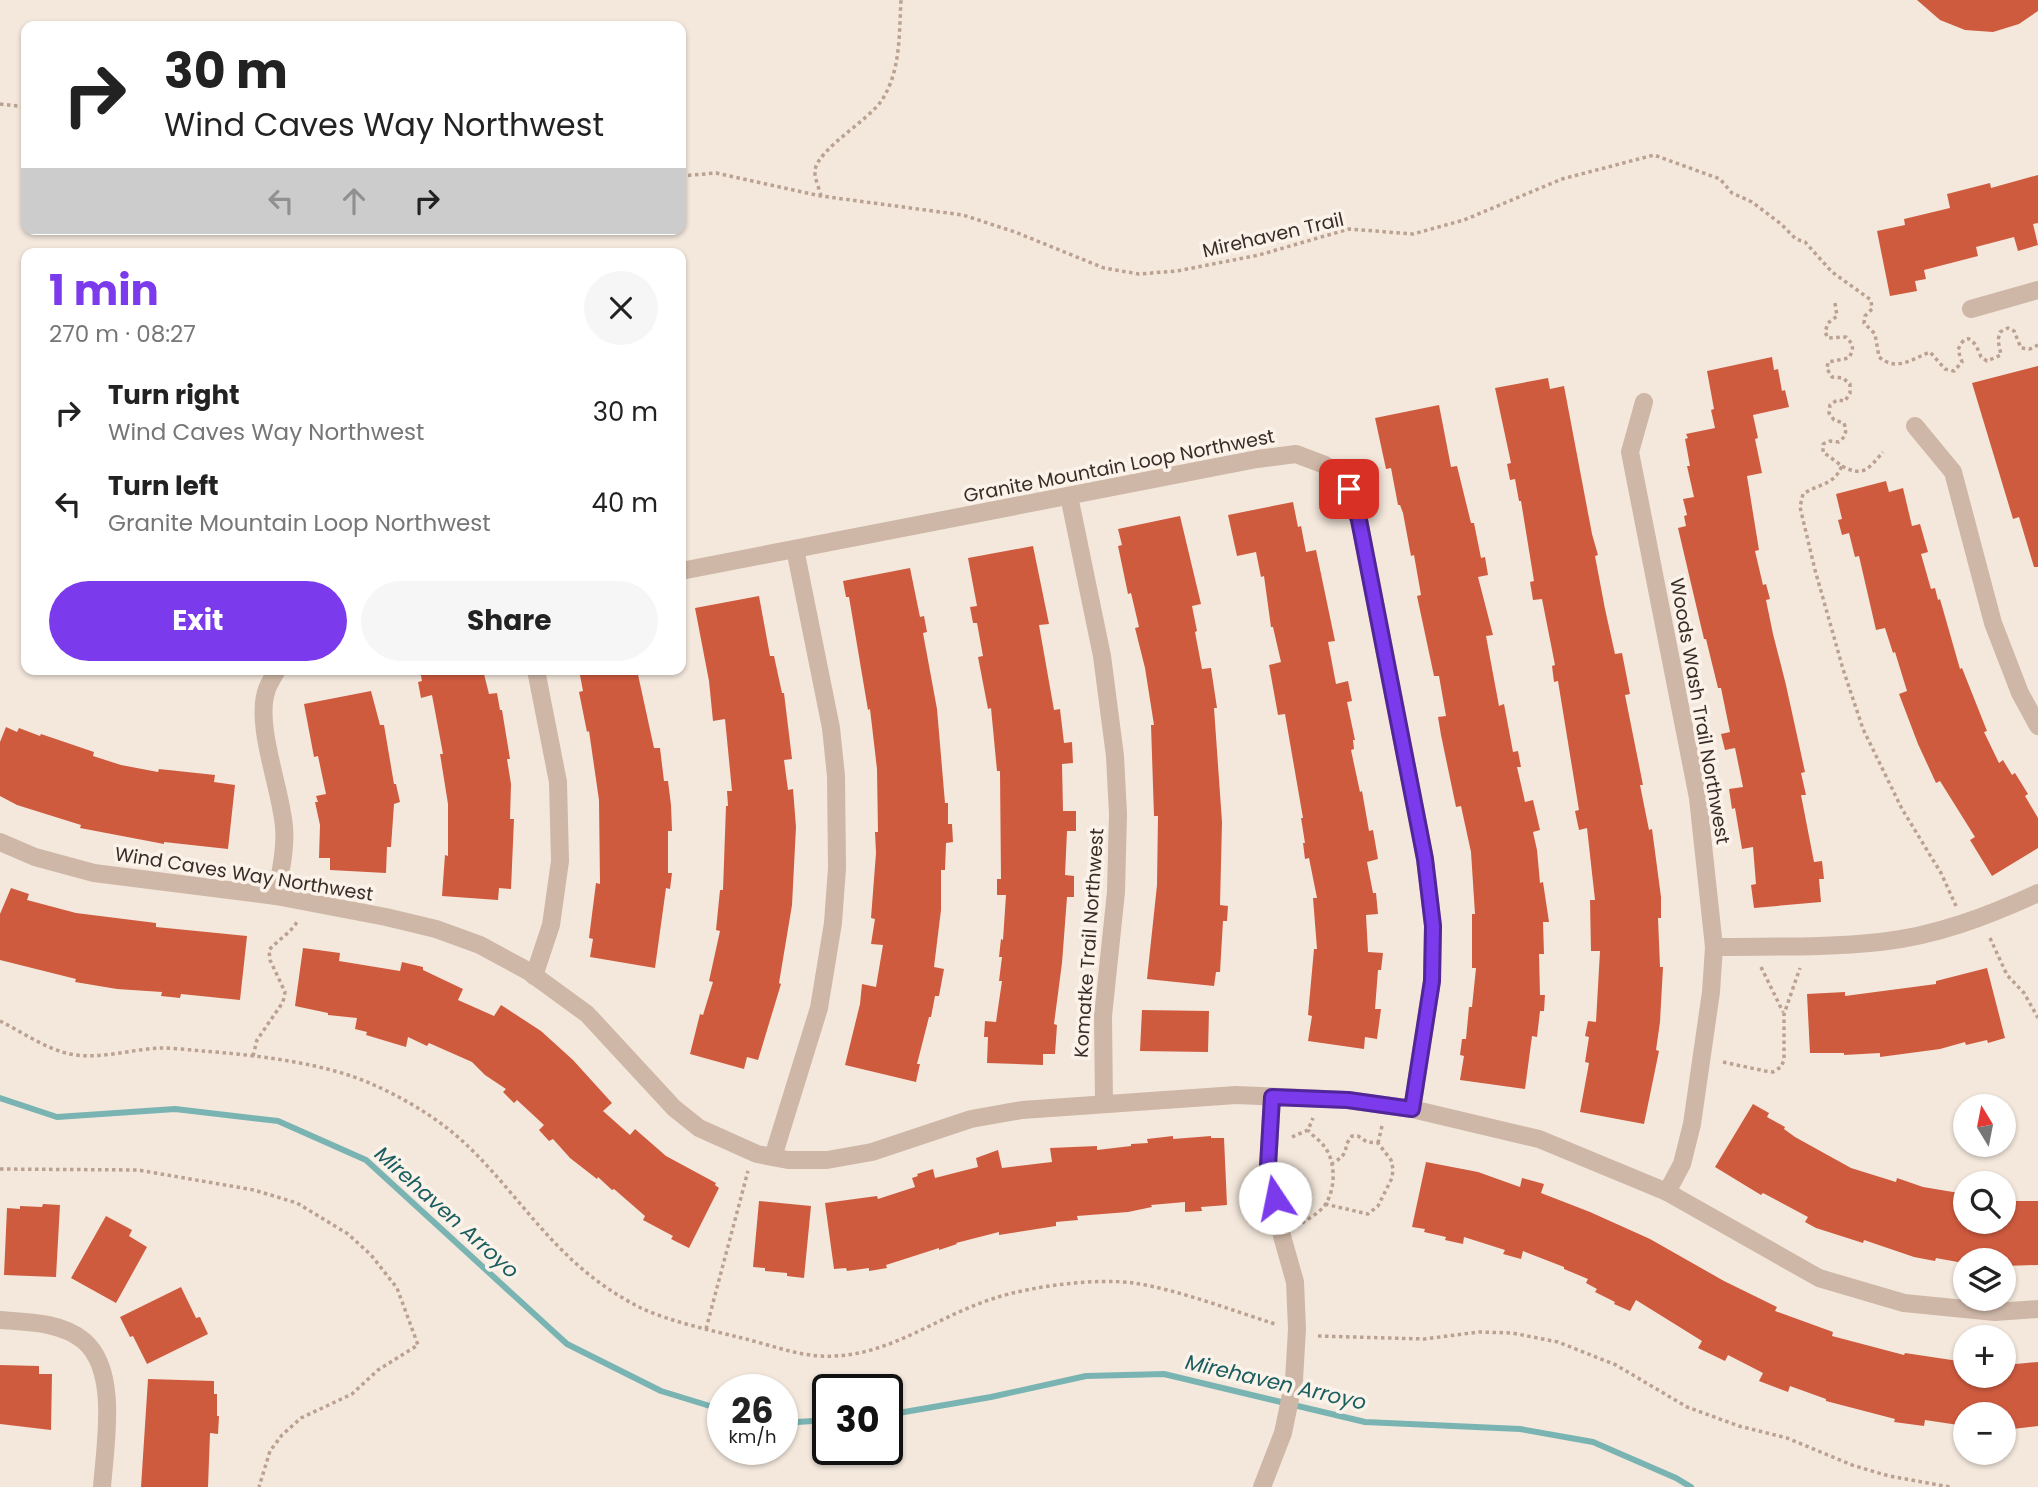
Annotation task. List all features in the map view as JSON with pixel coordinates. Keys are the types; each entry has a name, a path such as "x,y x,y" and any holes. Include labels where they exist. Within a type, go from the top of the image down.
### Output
{"street":[{"path":"1971,309 2038,290"},
{"name":"Woods Wash Trail Northwest","path":"1644,402 1630,452 1698,798 1714,947 1712,992 1692,1124 1682,1164 1667,1192"},
{"path":"1915,426 1953,472 1993,623 2020,692 2038,726"},
{"name":"Granite Mountain Loop Northwest","path":"686,570 1257,459 1296,454 1325,465 1349,489 1359,520 1422,845 1433,926 1432,981 1412,1109"},
{"name":"Komatke Trail Northwest","path":"1069,496 1102,656 1115,756 1118,814 1116,892 1103,1016 1104,1103"},
{"path":"774,1157 818,1008 833,923 837,869 836,776 831,727 795,549"},
{"path":"274,675 266,691 263,718 285,830 276,896"},
{"path":"534,976 551,925 560,861 558,782 537,675"},
{"name":"Wind Caves Way Northwest","path":"0,842 36,857 94,873 276,896 436,929 480,945 534,976 587,1014 674,1108 699,1128 757,1154 827,1160 872,1152 971,1119 1022,1110 1236,1095 1348,1100 1412,1109 1539,1139 1667,1192 1819,1278 1904,1303 1995,1312 2038,1309"},
{"path":"1714,947 1881,942 1929,933 1984,918 2038,893"},
{"path":"1264,1484 1283,1433 1294,1380 1297,1329 1295,1282 1282,1237 1268,1166 1272,1097"},
{"path":"0,1320 36,1322 60,1329 82,1339 93,1351 104,1371 107,1405 102,1487"}],"path":[{"path":"821,196 815,170 820,159 859,125 882,100 897,69 901,0"},
{"path":"0,104 21,106"},
{"name":"Mirehaven Trail","path":"686,176 716,173 821,196 963,215 1104,268 1139,274 1177,271 1259,255 1349,229 1413,234 1464,220 1562,179 1654,155 1720,179 1732,193 1752,202 1796,239 1805,242 1832,272 1871,300 1872,309 1865,316 1864,323 1875,334 1880,357 1886,363 1895,365 1930,352 1945,369 1954,370 1962,362 1958,350 1966,339 1976,343 1981,357 1987,361 1996,359 2001,355 1998,340 2000,332 2008,328 2014,331 2021,348 2030,349 2038,345"},
{"path":"1835,303 1837,316 1828,323 1825,332 1828,338 1846,337 1853,343 1854,349 1849,358 1828,362 1827,369 1832,377 1843,379 1850,384 1850,393 1845,401 1837,400 1830,405 1829,413 1834,420 1844,423 1847,431 1839,442 1830,441 1823,444 1823,452 1853,472 1863,471 1871,466 1883,452"},
{"path":"1842,466 1831,482 1814,487 1803,494 1800,507 1815,570 1863,729 1902,810 1941,873 1956,906"},
{"path":"252,1057 257,1040 283,1002 285,992 270,960 269,950 295,928 300,918"},
{"path":"1990,938 2007,975 2024,993 2038,1018"},
{"path":"1761,967 1774,988 1784,1014"},
{"path":"1723,1062 1773,1072 1781,1067 1784,1060 1784,1014 1800,968"},
{"path":"0,1021 44,1044 71,1054 113,1054 162,1048 252,1057 339,1072 374,1084 448,1128 568,1256 604,1286 642,1308 706,1329 802,1354 832,1357 872,1352 905,1340 954,1314 995,1298 1029,1289 1110,1282 1135,1283 1275,1324"},
{"path":"1292,1137 1308,1130 1314,1116"},
{"path":"1378,1143 1382,1126"},
{"path":"1303,1223 1325,1204 1330,1196 1333,1163 1325,1146 1308,1130"},
{"path":"1325,1204 1368,1214 1374,1211 1392,1178 1391,1160 1378,1143 1367,1142 1358,1136 1352,1136 1347,1141 1347,1152 1333,1163"},
{"path":"0,1169 138,1170 254,1191 297,1203 348,1234 391,1279 397,1288 418,1345 378,1370 352,1394 301,1418 282,1435 270,1451 259,1487"},
{"path":"706,1329 748,1171"},
{"path":"1318,1336 1423,1339 1479,1332 1512,1333 1558,1342 1616,1365 1687,1407 1739,1426 1787,1438 1852,1465 1889,1476 1950,1487"}],"building":[{"path":"1917,0 2038,0 2038,11 2019,24 1993,32 1965,30 1940,20"},
{"path":"2038,175 2038,223 2033,224 2038,245 2018,251 2014,237 1976,247 1978,256 1924,270 1926,279 1915,281 1917,291 1890,296 1877,231 1905,225 1904,219 1950,208 1947,194 1990,183 1991,188"},
{"path":"1772,357 1774,370 1778,369 1782,391 1785,390 1789,407 1753,415 1762,473 1747,476 1759,550 1755,551 1763,585 1766,584 1770,599 1766,600 1805,772 1801,773 1806,795 1801,795 1814,862 1822,861 1824,879 1819,879 1821,902 1754,908 1751,885 1756,884 1753,847 1742,849 1729,789 1743,787 1735,748 1725,750 1721,734 1730,732 1721,688 1718,688 1704,639 1678,528 1686,526 1684,516 1687,515 1683,499 1694,497 1687,466 1690,466 1686,434 1715,428 1707,371"},
{"path":"2038,366 2038,567 2034,567 2019,517 2013,519 1972,383"},
{"path":"1548,378 1550,389 1564,386 1598,555 1595,556 1605,609 1615,654 1622,653 1630,694 1625,695 1649,830 1652,829 1661,897 1661,918 1658,918 1660,967 1663,967 1656,1050 1659,1051 1644,1124 1580,1112 1589,1063 1585,1062 1589,1037 1585,1036 1588,1021 1596,1022 1600,951 1591,951 1590,900 1595,900 1587,828 1579,830 1575,811 1579,810 1558,681 1554,682 1552,666 1555,665 1542,599 1533,600 1530,582 1534,581 1521,501 1515,479 1510,480 1507,464 1511,463 1495,388"},
{"path":"1439,405 1451,467 1457,466 1481,558 1485,557 1488,575 1478,577 1493,635 1486,636 1499,706 1504,704 1513,752 1518,751 1521,767 1517,767 1525,802 1533,800 1540,830 1533,832 1549,922 1543,922 1544,954 1539,954 1540,995 1545,995 1537,1037 1532,1036 1525,1089 1460,1080 1464,1056 1460,1055 1462,1039 1466,1039 1476,968 1472,968 1472,914 1475,914 1471,852 1461,806 1456,807 1441,735 1438,717 1446,716 1439,676 1434,676 1417,596 1421,595 1414,555 1411,556 1391,468 1386,469 1375,418"},
{"path":"1886,481 1889,492 1903,488 1912,526 1920,524 1928,552 1921,554 1931,589 1935,588 1938,600 1940,599 1960,669 1962,668 1987,731 1984,732 1999,763 2003,760 2012,775 2015,773 2038,818 2038,848 1992,876 1970,840 1975,837 1940,781 1936,783 1918,744 1899,694 1907,691 1895,652 1893,653 1885,628 1876,630 1859,556 1855,557 1849,533 1842,535 1838,520 1842,519 1836,494"},
{"path":"1293,502 1306,552 1316,550 1335,641 1328,642 1336,684 1348,681 1352,701 1347,702 1355,740 1354,749 1351,750 1369,831 1373,830 1378,859 1367,862 1373,893 1376,893 1378,914 1366,915 1368,952 1383,953 1381,970 1378,970 1375,1009 1381,1009 1377,1039 1365,1037 1364,1049 1308,1041 1312,1016 1308,1015 1314,949 1317,949 1313,898 1317,898 1309,858 1305,859 1303,818 1285,714 1278,715 1269,665 1281,662 1271,627 1264,576 1261,577 1256,552 1237,556 1228,515"},
{"path":"1180,516 1201,604 1192,606 1202,669 1211,668 1217,708 1214,708 1222,822 1220,905 1228,906 1227,921 1223,921 1220,972 1216,972 1214,986 1147,979 1157,885 1158,816 1154,816 1151,725 1154,725 1145,668 1135,628 1139,627 1131,593 1128,594 1118,546 1122,545 1118,529"},
{"path":"1033,546 1049,624 1039,625 1054,710 1060,709 1064,743 1072,742 1073,763 1062,764 1063,811 1076,811 1076,831 1067,831 1065,875 1074,876 1074,897 1067,897 1054,1024 1057,1025 1055,1054 1043,1054 1043,1065 987,1063 988,1037 984,1037 985,1021 996,1022 1002,981 999,981 1002,957 999,957 1006,895 997,895 997,879 1001,879 1000,771 997,771 991,708 988,709 978,657 983,656 977,623 973,623 970,607 977,606 968,558"},
{"path":"910,568 920,617 924,616 927,632 923,633 937,709 945,803 948,803 948,824 952,824 953,842 946,843 945,870 941,870 941,910 934,967 944,969 939,996 935,996 917,1064 920,1064 916,1082 845,1065 860,1004 862,984 876,987 883,945 871,944 875,919 871,918 875,832 878,832 877,769 870,709 868,710 849,597 846,597 843,581"},
{"path":"759,596 770,656 774,656 784,693 792,759 784,760 788,790 793,789 796,827 792,905 779,983 781,984 758,1060 747,1057 744,1069 690,1054 700,1014 703,1015 713,982 709,981 720,931 716,930 720,890 723,890 727,791 732,791 725,719 713,721 709,681 695,608"},
{"path":"421,675 484,675 489,694 497,693 510,759 507,759 511,784 510,819 514,819 511,889 499,888 498,900 442,896 445,855 448,856 448,804 440,754 443,754 432,695 421,698 418,682 422,681"},
{"path":"580,675 638,675 654,748 660,748 664,781 668,781 671,805 672,831 668,831 668,873 672,873 670,889 666,888 655,968 590,957 593,939 589,938 596,883 600,884 599,800 589,731 587,732 579,692 583,691"},
{"path":"371,691 380,725 384,725 394,784 400,802 394,804 386,873 330,870 330,858 319,858 320,825 315,802 318,802 316,796 326,794 318,756 314,757 304,704"},
{"path":"6,727 17,732 19,728 40,736 41,734 94,752 93,756 121,765 158,772 159,769 215,775 214,782 235,785 228,849 164,844 80,828 81,825 17,805 0,796 0,742"},
{"path":"11,888 29,894 27,900 76,913 156,923 156,927 247,936 240,1000 181,994 180,998 161,996 162,992 117,989 75,982 76,979 0,960 0,914"},
{"path":"303,948 340,953 339,961 400,971 402,962 423,967 423,970 463,989 458,1000 494,1016 501,1005 541,1031 573,1060 612,1103 603,1111 630,1135 635,1129 666,1156 716,1183 719,1188 689,1248 643,1220 645,1216 614,1189 570,1158 553,1139 549,1141 539,1130 544,1125 517,1100 514,1103 503,1092 506,1089 472,1062 408,1037 406,1047 366,1035 367,1032 355,1029 357,1018 328,1015 295,1006"},
{"path":"1987,968 2005,1038 1988,1043 1987,1040 1966,1045 1965,1042 1940,1049 1880,1057 1880,1053 1810,1053 1807,994 1845,992 1845,996 1936,984 1936,981"},
{"path":"1142,1010 1209,1011 1208,1052 1140,1051"},
{"path":"1753,1104 1769,1113 1767,1117 1785,1127 1784,1129 1795,1137 1851,1168 1896,1182 1897,1178 1923,1187 1953,1192 1953,1234 2016,1234 2016,1201 2038,1201 2038,1265 2016,1266 2016,1248 1953,1248 1953,1261 1936,1258 1935,1261 1914,1257 1864,1240 1863,1243 1816,1228 1805,1222 1808,1217 1763,1193 1761,1195 1715,1167"},
{"path":"1173,1136 1173,1139 1211,1136 1224,1138 1227,1205 1201,1207 1202,1211 1185,1212 1185,1202 1151,1205 1152,1207 1128,1212 1077,1216 1078,1220 1056,1222 1056,1226 999,1235 999,1232 956,1243 886,1265 887,1268 869,1271 869,1268 847,1271 846,1268 834,1269 825,1203 877,1196 878,1199 915,1187 912,1178 918,1176 917,1174 933,1169 935,1178 978,1167 976,1158 998,1150 1002,1168 1052,1162 1050,1148 1097,1146 1097,1150 1148,1143 1147,1139"},
{"path":"1426,1162 1478,1172 1520,1187 1522,1178 1544,1184 1541,1193 1650,1239 1777,1307 1775,1311 1833,1332 1832,1336 1904,1355 1953,1360 1953,1388 2016,1388 2016,1364 2038,1362 2038,1426 2016,1429 2016,1402 1953,1402 1953,1424 1925,1420 1924,1426 1894,1422 1895,1419 1826,1401 1790,1386 1788,1392 1759,1381 1763,1373 1728,1355 1725,1361 1698,1348 1702,1341 1636,1300 1630,1311 1614,1304 1615,1302 1595,1292 1597,1289 1586,1283 1588,1279 1564,1267 1523,1251 1521,1259 1503,1254 1505,1250 1464,1237 1463,1244 1424,1232 1425,1229 1412,1227"},
{"path":"759,1201 811,1206 804,1278 753,1267"},
{"path":"43,1204 60,1205 56,1277 4,1275 7,1208 42,1207"},
{"path":"106,1216 132,1230 129,1236 147,1247 116,1303 71,1278"},
{"path":"181,1287 196,1318 200,1317 208,1334 147,1364 120,1317"},
{"path":"0,1365 39,1366 39,1374 52,1374 51,1430 0,1424"},
{"path":"148,1379 214,1381 219,1416 218,1434 210,1433 208,1487 141,1487"}],"waterway":[{"name":"Mirehaven Arroyo","path":"0,1098 57,1117 175,1109 278,1121 366,1160 567,1344 661,1391 707,1405"},
{"name":"Mirehaven Arroyo","path":"903,1412 991,1397 1086,1376 1164,1374 1365,1422 1520,1429 1593,1442 1691,1487"},
{"name":"Mirehaven Arroyo","path":"798,1422 812,1421"}],"route":[{"path":"1275,1198 1268,1166 1272,1097 1348,1100 1412,1109 1432,981 1433,926 1425,859 1359,520 1349,489"}]}
